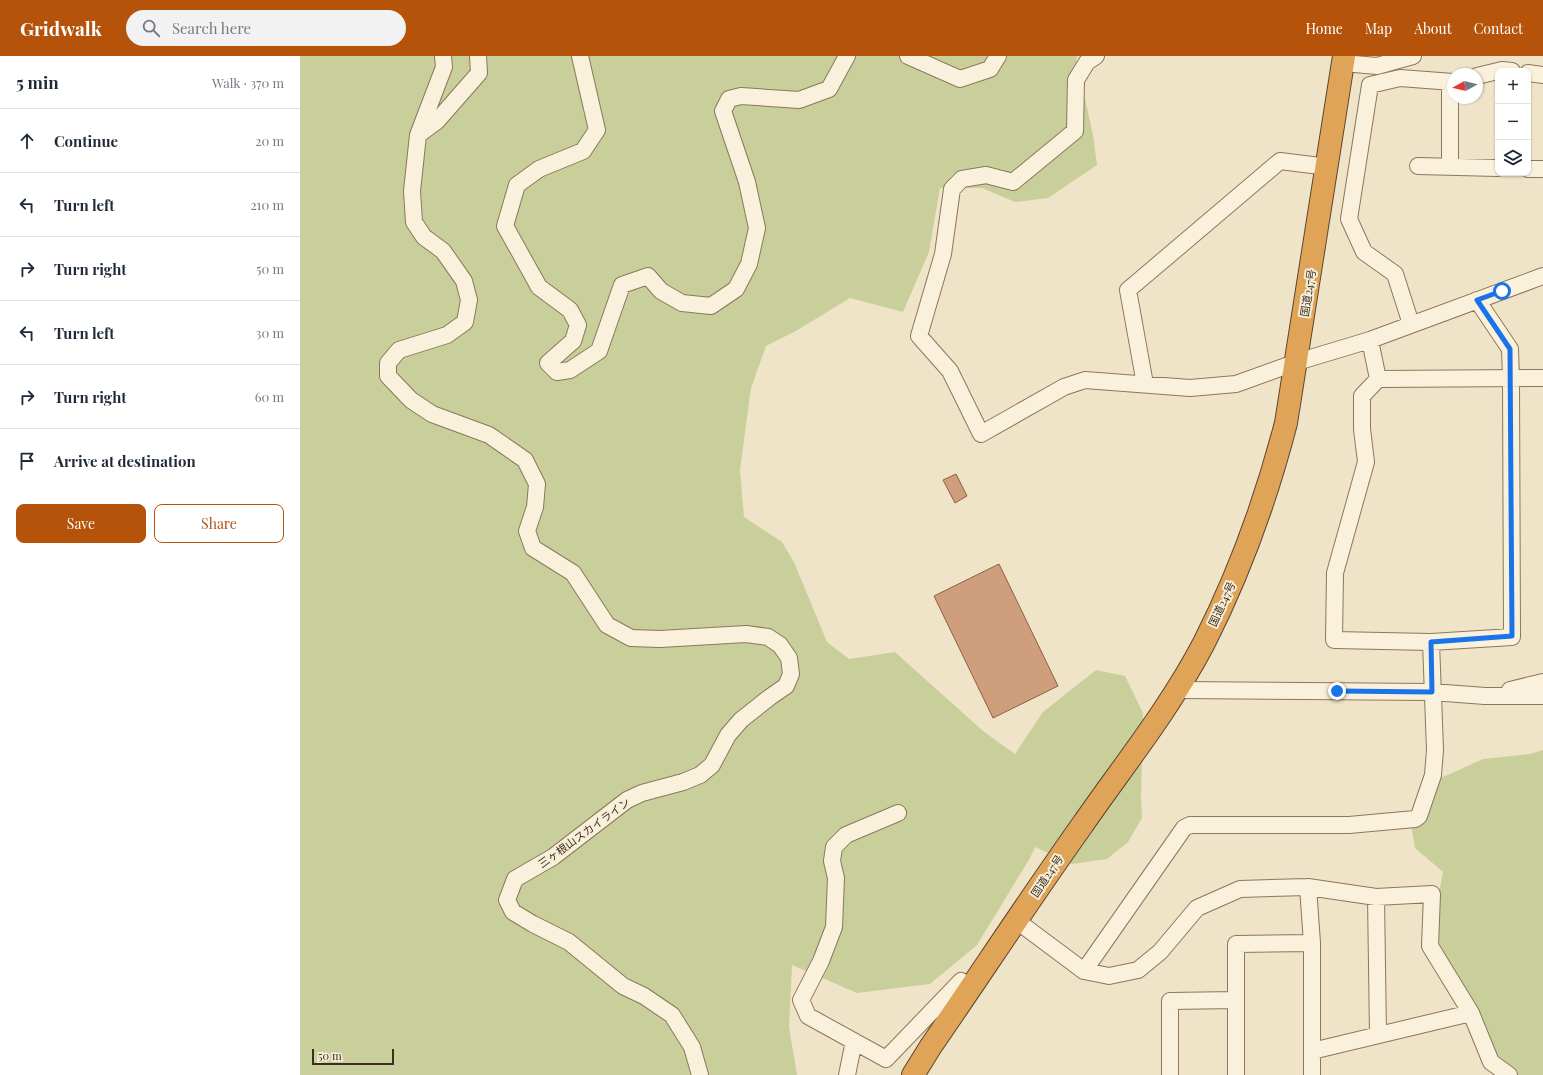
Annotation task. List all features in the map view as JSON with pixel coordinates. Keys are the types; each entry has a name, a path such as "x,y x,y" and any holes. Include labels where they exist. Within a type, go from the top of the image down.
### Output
{"highway":[{"name":"国道247号","path":"913,1075 931,1046 1082,825 1178,690 1204,642 1245,554 1273,473 1286,423 1328,168 1344,59"}],"street":[{"name":"三ヶ根山スカイライン","path":"444,56 444,67 418,135 412,191 414,222 424,237 443,251 464,281 469,300 465,322 447,334 399,350 388,363 388,376 411,400 432,414 489,435 525,460 537,484 535,507 527,531 533,548 573,573 607,625 631,638 660,639 746,634 768,637 780,645 789,658 791,674 786,686 741,720 728,735 721,751 712,765 700,775 683,782 642,793 627,800 553,858 516,879 507,900 514,912 533,924 569,942 623,986 644,996 672,1014 692,1047 700,1075"},
{"path":"418,135 437,121 479,74 478,56"},
{"path":"580,56 597,130 583,151 539,168 517,185 505,226 538,287 570,310 578,325 573,341 548,363 557,372 570,370 599,350 622,285 648,276 661,291 682,303 711,306 736,288 749,264 757,228 748,182 723,111 728,99 741,96 799,100 811,96 829,89 846,56"},
{"path":"908,56 960,79 990,69 998,56"},
{"path":"1096,56 1087,62 1076,80 1075,131 1013,182 986,175 962,179 952,189 943,254 919,336 950,371 982,434 1064,387 1085,380 1190,388 1236,384 1297,362 1370,340 1543,276"},
{"path":"1344,59 1377,66 1412,56"},
{"path":"1483,75 1495,72"},
{"path":"1531,73 1543,75"},
{"path":"1411,324 1394,274 1364,252 1349,220 1370,84 1400,78 1447,82"},
{"path":"1450,166 1451,104"},
{"path":"1145,384 1128,290 1280,161 1328,168"},
{"path":"1418,166 1495,168"},
{"path":"1531,169 1543,169"},
{"path":"1477,300 1510,349 1511,378 1512,636 1431,642 1334,640 1335,573 1366,462 1362,429 1362,396 1378,379 1511,378 1543,378"},
{"path":"1370,340 1378,379"},
{"path":"1084,971 1184,828 1190,825 1349,825 1415,819 1419,816 1433,774 1435,750 1431,642"},
{"path":"1486,696 1543,682"},
{"path":"1178,690 1432,692 1486,696 1543,696"},
{"path":"1486,696 1543,706"},
{"path":"898,813 846,835 834,847 832,861 836,878 834,928 821,961 801,1000 808,1016 886,1059 961,981 972,987"},
{"path":"1017,921 1084,971 1109,976 1138,970 1160,952 1197,908 1240,889 1308,887 1376,896 1432,894 1430,946 1471,1013 1491,1062 1509,1075"},
{"path":"1308,887 1312,943 1312,1075"},
{"path":"1376,896 1378,1035"},
{"path":"1236,1075 1236,944 1312,943"},
{"path":"1170,1075 1170,1001 1236,1000"},
{"path":"1312,1051 1471,1013"},
{"path":"847,1075 854,1041"}],"green space":[{"path":"300,56 1078,56 1076,58 1093,135 1097,165 1048,198 1015,202 982,188 940,188 929,252 903,312 850,298 796,331 766,346 751,388 740,470 744,517 782,542 794,562 827,642 849,659 895,652 983,731 1015,754 1043,712 1096,670 1125,676 1143,713 1142,818 1128,842 1107,859 1072,864 1035,847 1030,858 977,945 930,984 857,993 792,965 789,1027 797,1075 300,1075"},
{"path":"1543,750 1543,1075 1518,1075 1499,1059 1477,1010 1437,945 1439,893 1443,872 1415,848 1410,819 1432,782 1483,759 1530,754"}],"building":[{"path":"956,474 967,496 955,503 943,480"},
{"path":"999,564 1058,686 993,718 934,596"}],"route":[{"path":"1337,691 1432,692 1431,642 1512,636 1510,349 1477,300 1502,291"}]}
